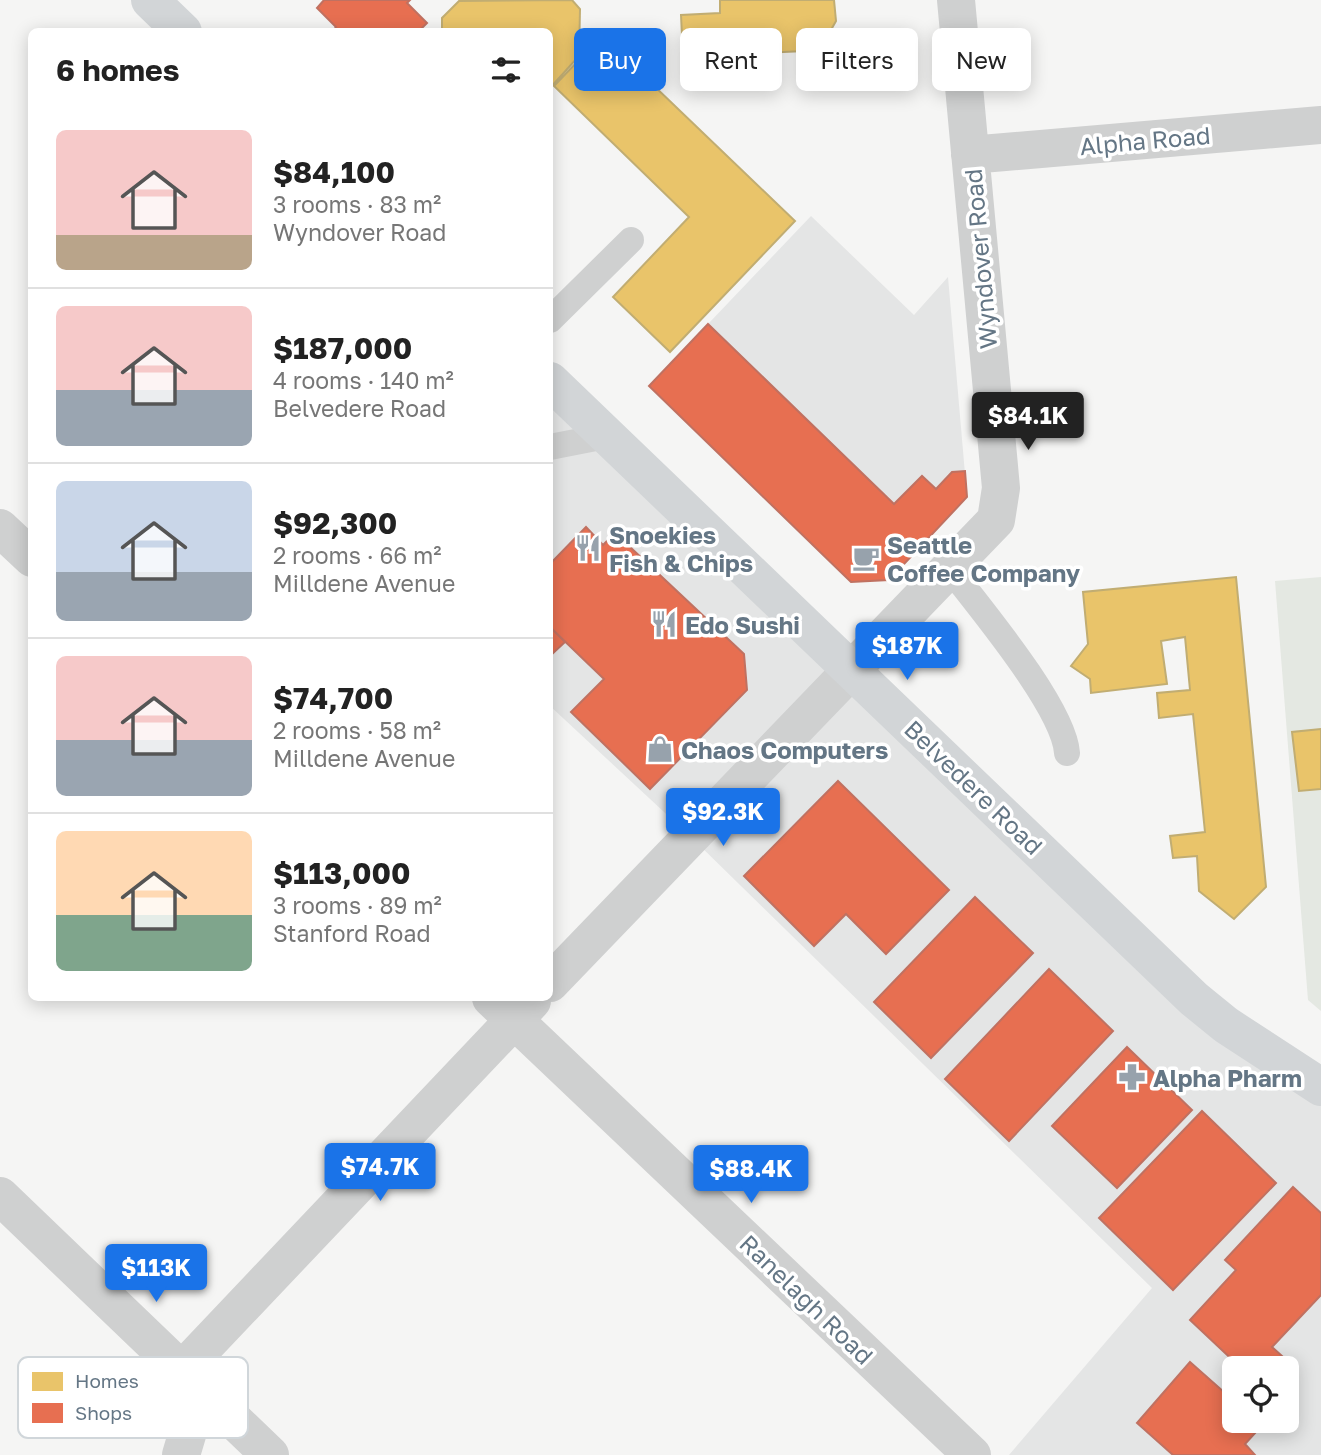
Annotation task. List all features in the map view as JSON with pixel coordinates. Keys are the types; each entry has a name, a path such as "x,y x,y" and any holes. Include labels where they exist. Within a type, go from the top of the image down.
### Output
{"main road":[{"path":"150,0 179,28"},
{"name":"Belvedere Road","path":"553,385 1195,999 1235,1032 1321,1087"}],"street":[{"name":"Wyndover Road","path":"553,980 996,520 1001,488 956,0"},
{"name":"Alpha Road","path":"970,155 1321,125"},
{"path":"0,528 28,554"},
{"path":"210,1357 513,1005"},
{"name":"Ranelagh Road","path":"513,1005 972,1455"},
{"path":"0,1196 168,1357"},
{"path":"248,1434 270,1455"}],"lane":[{"path":"553,317 631,240"},
{"path":"553,446 606,436"},
{"path":"950,569 1049,704 1062,728 1067,753"}],"shaded area":[{"path":"811,216 914,315 948,277 967,497 889,580 851,582 649,386"},
{"path":"553,384 852,670 1321,1087 1321,1455 1009,1455 1152,1288 692,838 553,709"},
{"path":"1321,577 1321,1011 1308,1000 1275,581"}],"building: Homes":[{"path":"572,0 580,9 580,28 574,28 574,62 553,85 553,28 442,28 442,18 459,1"},
{"path":"720,0 834,0 836,21 832,28 796,28 796,51 782,52 782,28 682,28 681,15 720,13"},
{"path":"574,65 574,91 659,91 795,221 670,352 613,297 689,217 554,86"},
{"path":"1236,577 1266,887 1234,919 1199,891 1197,856 1173,858 1170,836 1205,832 1193,714 1159,718 1157,693 1190,690 1185,637 1161,641 1167,684 1091,693 1090,679 1071,666 1088,644 1083,592"},
{"path":"1321,729 1321,789 1299,791 1292,732"}],"building: Shops":[{"path":"324,0 410,0 407,3 427,23 422,28 335,28 317,8"},
{"path":"708,324 894,504 922,476 936,489 952,472 965,471 967,497 889,580 851,582 649,386"},
{"path":"586,527 603,545 615,533 744,654 747,690 650,789 571,712 604,679 553,630 553,561"},
{"path":"553,630 565,642 553,653"},
{"path":"838,781 949,890 886,954 846,914 814,946 744,876"},
{"path":"975,897 1033,953 931,1058 874,1002"},
{"path":"1049,969 1113,1031 1009,1141 945,1079"},
{"path":"1127,1047 1192,1110 1117,1188 1052,1126"},
{"path":"1202,1111 1276,1183 1173,1290 1099,1218"},
{"path":"1293,1187 1321,1213 1321,1295 1272,1347 1282,1356 1228,1356 1190,1320 1236,1270 1225,1260"},
{"path":"1190,1362 1222,1390 1222,1433 1255,1433 1245,1444 1255,1455 1173,1455 1137,1423"}],"place":[{"name":"Snoekies Fish & Chips","path":"588,548"},
{"name":"Seattle Coffee Company","path":"866,558"},
{"name":"Edo Sushi","path":"664,624"},
{"name":"Chaos Computers","path":"660,749"},
{"name":"Alpha Pharm","path":"1132,1077"}]}
